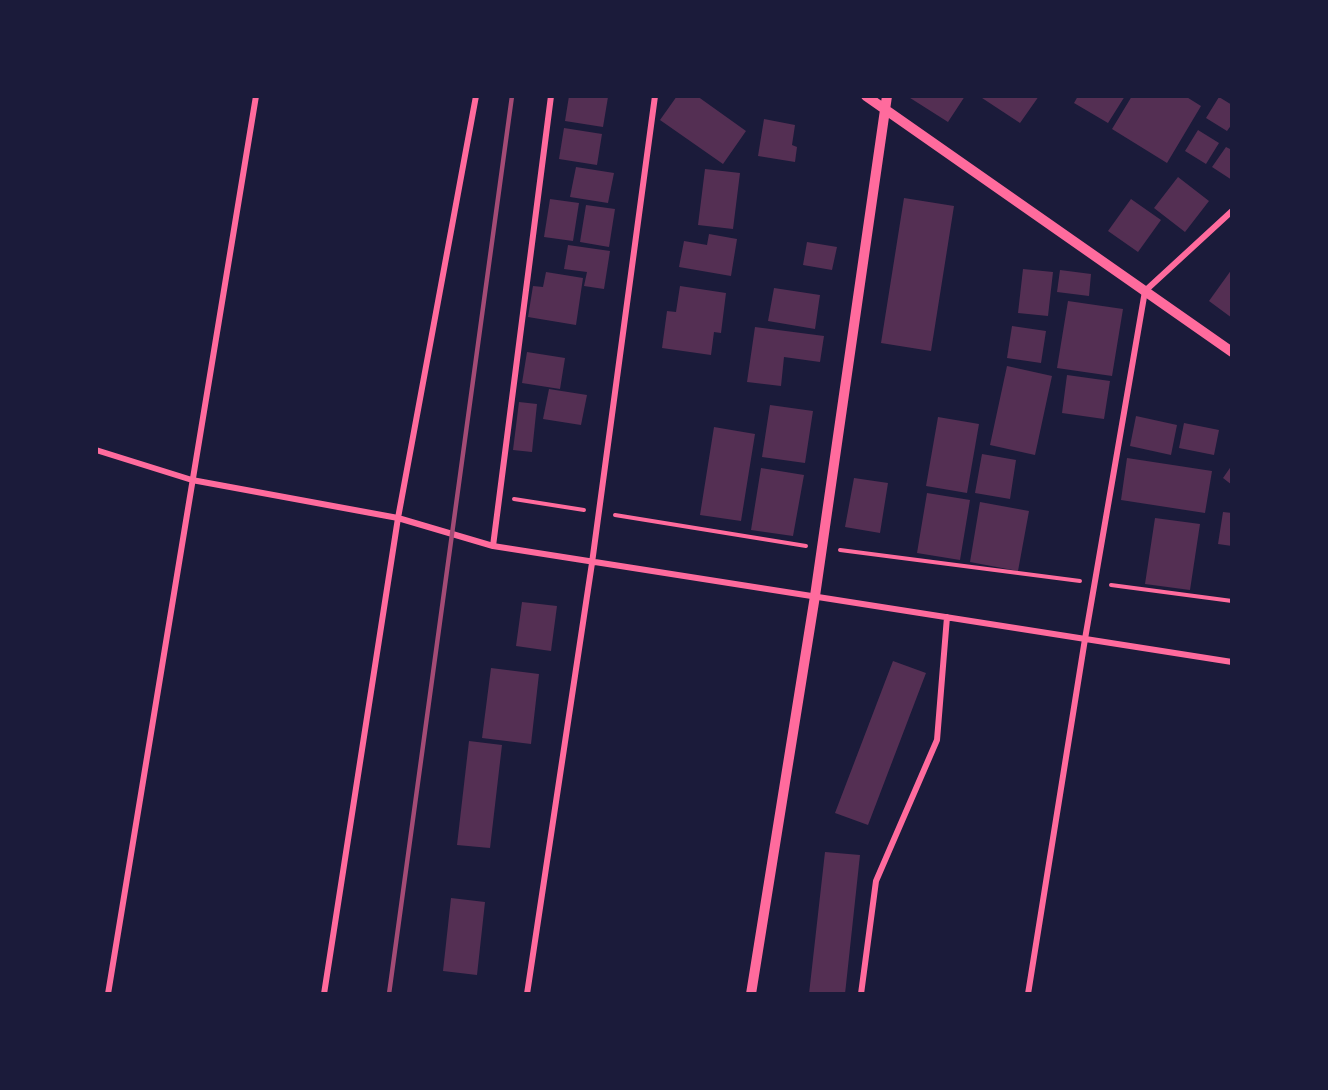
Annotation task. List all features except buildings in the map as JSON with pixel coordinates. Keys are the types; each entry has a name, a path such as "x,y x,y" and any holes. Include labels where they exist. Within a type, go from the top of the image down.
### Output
{"street":[{"path":"108,994 256,96"},
{"path":"324,994 398,518 476,96"},
{"path":"493,546 551,96"},
{"path":"527,994 592,563 655,96"},
{"path":"866,96 1232,352"},
{"path":"751,994 815,596 887,96"},
{"path":"1028,994 1144,291 1232,211"},
{"path":"96,450 192,480 398,518 493,546 1232,662"},
{"path":"861,994 876,881 937,740 947,617"}],"path":[{"path":"499,496 822,548 1232,601"}],"railway":[{"path":"389,994 512,96"}]}
